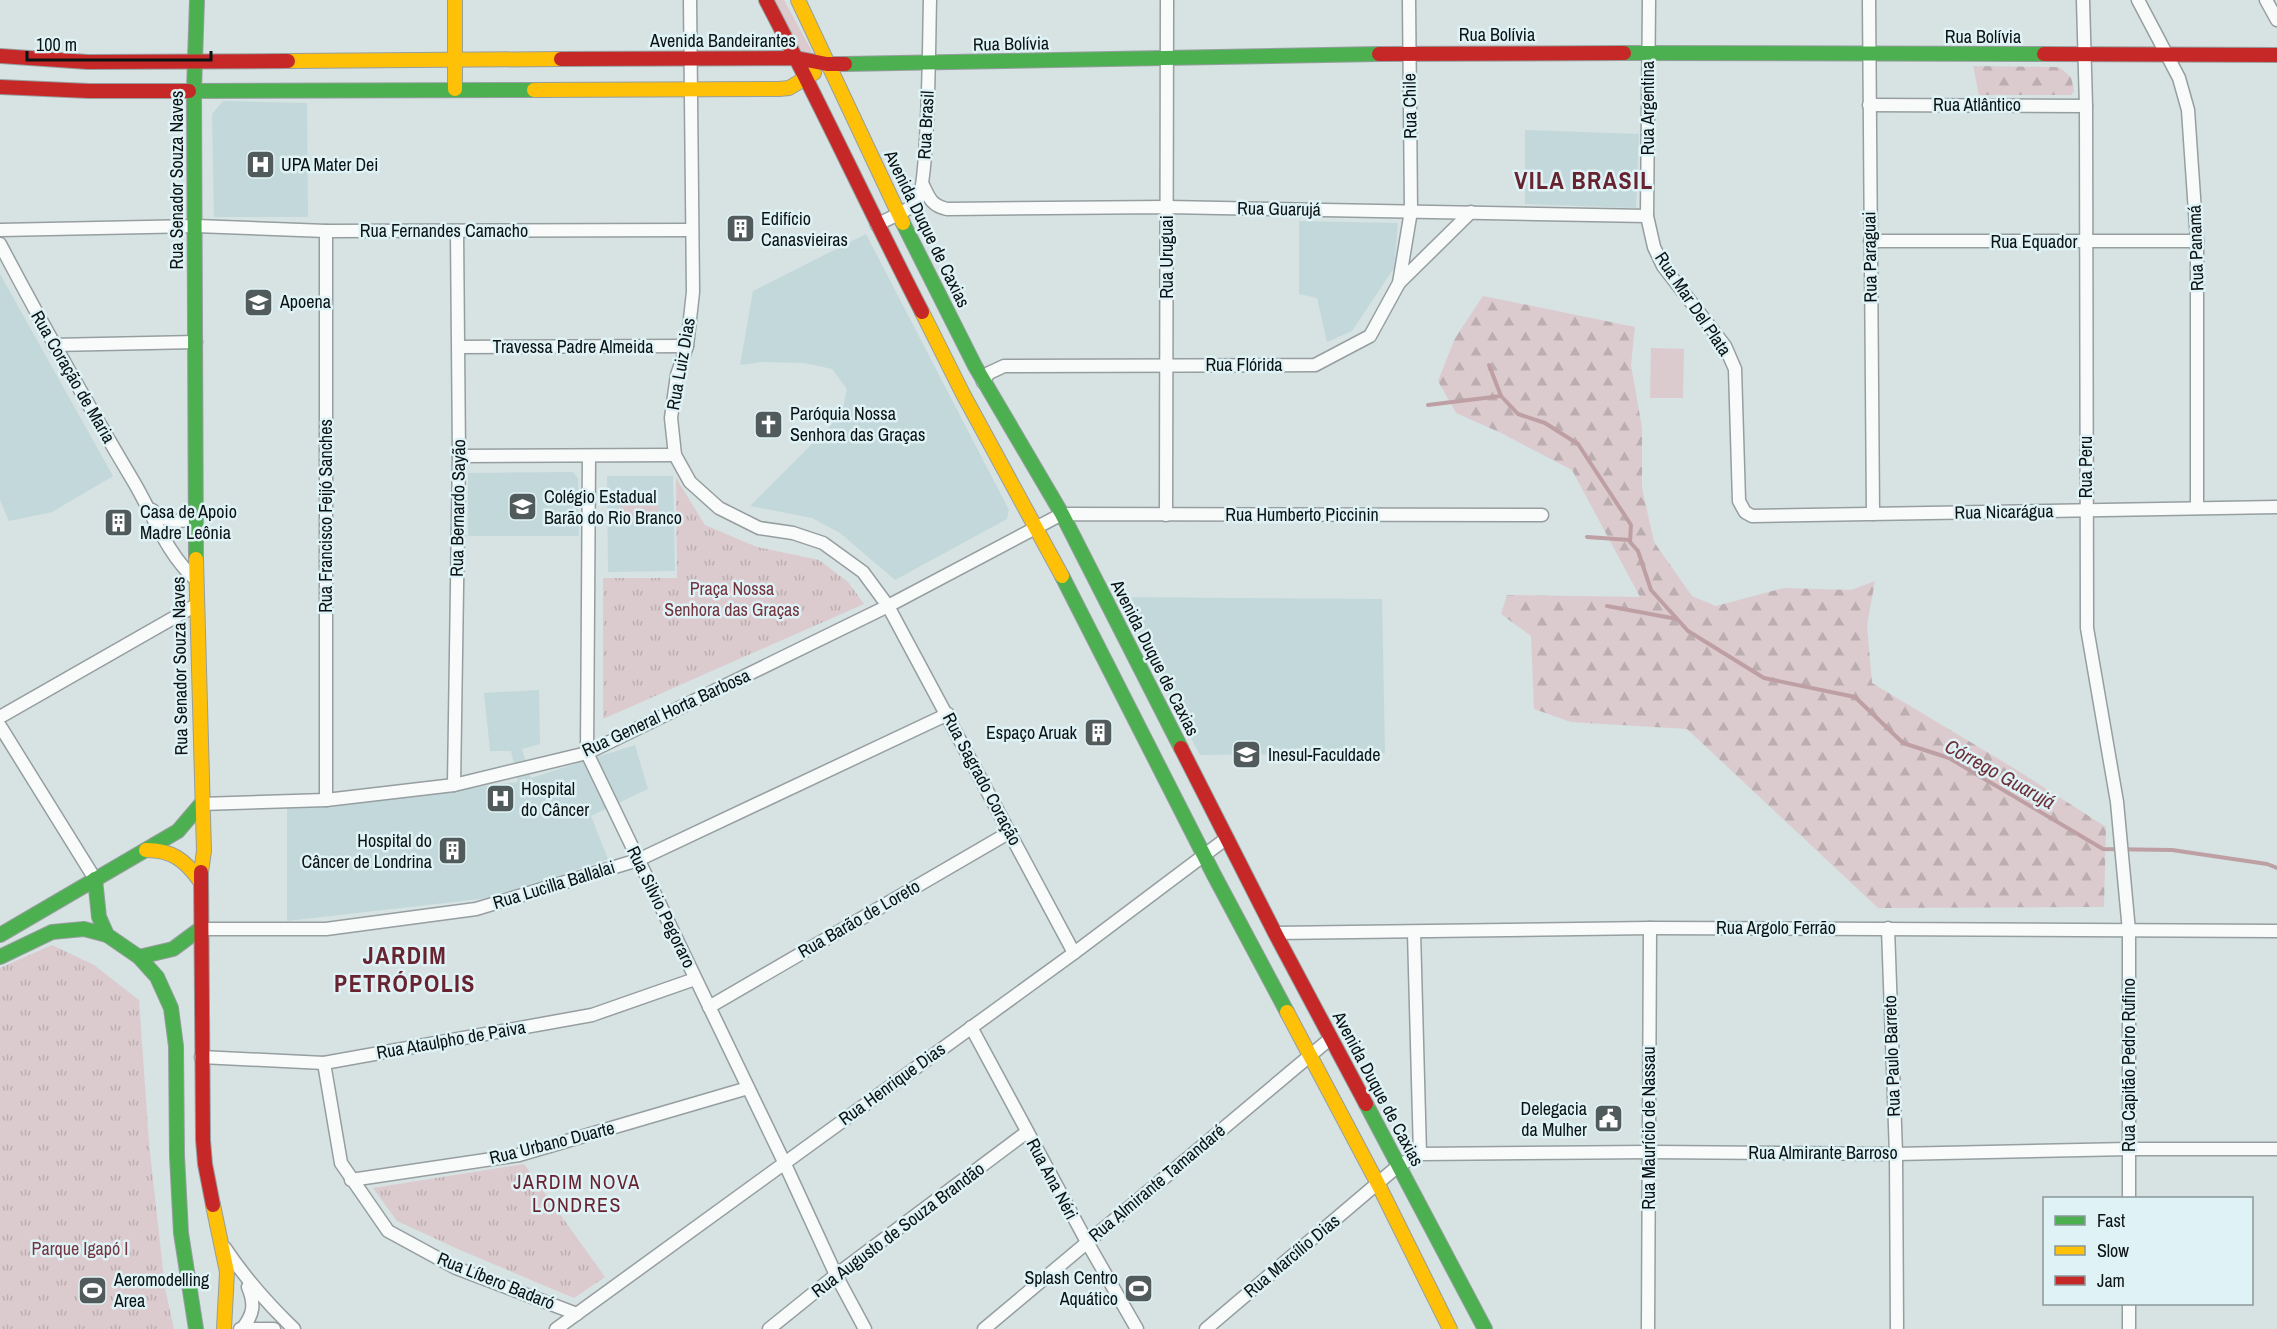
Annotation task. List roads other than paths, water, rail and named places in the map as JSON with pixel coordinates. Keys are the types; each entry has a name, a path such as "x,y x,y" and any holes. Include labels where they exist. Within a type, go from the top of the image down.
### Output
{"main road":[{"name":"Rua Senador Souza Naves","path":"196,0 194,90 196,342 189,520 196,580 204,851 200,881 202,1140 227,1272 212,1327"},
{"path":"455,0 455,89"},
{"name":"Avenida Duque de Caxias","path":"766,0 963,394 1037,527 1205,856 1378,1184 1421,1238 1485,1329"},
{"name":"Avenida Duque de Caxias","path":"798,0 898,213 983,382 1062,514 1275,933 1398,1166 1449,1328"},
{"name":"Rua Bolívia","path":"827,64 1409,53 2273,55"},
{"name":"Avenida Bandeirantes","path":"0,56 88,77 194,90 779,89 789,88 827,64"},
{"name":"Avenida Bandeirantes","path":"0,87 196,61 796,58 827,64"},
{"path":"955,377 963,367 975,366"},
{"path":"963,394 975,392 983,382"},
{"path":"1110,671 1124,667 1130,670 1146,696 1169,725"},
{"path":"0,935 178,831 201,804"},
{"path":"146,850 159,849 175,853 188,862 200,881"},
{"path":"95,879 99,918 107,935"},
{"path":"0,957 52,932 84,929 107,935 139,957 157,977 171,1008 176,1046 177,1156 181,1233 193,1310 212,1327"},
{"path":"139,957 161,955 181,946 200,929"},
{"path":"1267,974 1281,992 1289,997 1308,996"}],"street":[{"name":"Rua Luiz Dias","path":"690,0 693,292 687,346 677,375 671,418 675,455 690,482 719,508 759,528 793,533 823,543 863,572 888,606"},
{"name":"Rua Brasil","path":"877,225 917,201 923,185 930,0"},
{"name":"Rua Uruguai","path":"1166,515 1167,0"},
{"name":"Rua Chile","path":"1409,0 1411,211"},
{"name":"Rua Argentina","path":"1647,216 1649,0"},
{"name":"Rua Paraguai","path":"1869,0 1873,514"},
{"name":"Rua Peru","path":"2083,0 2086,55 2086,628 2117,802 2129,931"},
{"name":"Rua Panamá","path":"2138,0 2179,78 2188,110 2197,241 2197,508"},
{"path":"2266,0 2277,20"},
{"name":"Rua Atlântico","path":"1869,105 2086,106"},
{"name":"Rua Guarujá","path":"923,185 937,207 947,209 1167,207 1647,216"},
{"name":"Rua Flórida","path":"983,382 989,373 1004,366 1315,365 1370,336 1398,283 1411,211"},
{"path":"1398,283 1471,212"},
{"name":"Rua Mar Del Plata","path":"1647,216 1654,247 1663,266 1725,346 1735,369 1739,501"},
{"name":"Rua Fernandes Camacho","path":"0,230 195,226 326,231 692,230"},
{"name":"Rua Francisco Feijó Sanches","path":"326,231 326,800"},
{"name":"Rua Bernardo Sayão","path":"454,785 459,456 457,231"},
{"name":"Rua Equador","path":"1870,241 2197,241"},
{"name":"Rua Coração de Maria","path":"0,244 53,345 167,544 183,568 196,580"},
{"path":"53,345 196,342"},
{"name":"Travessa Padre Almeida","path":"459,347 687,346"},
{"path":"459,456 675,455"},
{"name":"Rua Silvio Pegoraro","path":"589,456 587,753 836,1275 865,1329"},
{"name":"Rua Nicarágua","path":"1739,501 1745,512 1752,516 2277,507"},
{"path":"148,508 167,521 189,520"},
{"name":"Rua General Horta Barbosa","path":"201,804 326,800 454,785 587,753 888,606 1062,514"},
{"name":"Rua Humberto Piccinin","path":"1062,514 1542,515"},
{"path":"167,544 170,535 189,520"},
{"path":"0,717 196,604"},
{"name":"Rua Sagrado Coração","path":"888,606 948,714 1074,953"},
{"name":"Rua Lucilla Ballalai","path":"200,929 326,929 476,909 638,860 948,714"},
{"path":"0,726 95,879"},
{"name":"Rua Barão de Loreto","path":"709,1007 1010,832"},
{"name":"Rua Henrique Dias","path":"556,1329 1074,953 1227,838"},
{"name":"Rua Argolo Ferrão","path":"1275,933 1650,928 2277,931"},
{"name":"Rua Maurício de Nassau","path":"1648,1329 1650,928"},
{"name":"Rua Paulo Barreto","path":"1888,928 1896,1154 1897,1329"},
{"name":"Rua Capitão Pedro Rufino","path":"2129,931 2129,1197"},
{"path":"1414,932 1420,1154"},
{"name":"Rua Ataulpho de Paiva","path":"201,1057 324,1063 592,1015 695,979"},
{"name":"Rua Ana Néri","path":"971,1028 1137,1329"},
{"name":"Rua Almirante Tamandaré","path":"984,1329 1331,1038"},
{"name":"Rua Líbero Badaró","path":"324,1063 341,1163 388,1231 456,1268 577,1314"},
{"name":"Rua Urbano Duarte","path":"351,1180 519,1155 748,1088"},
{"name":"Rua Augusto de Souza Brandão","path":"769,1329 836,1275 1027,1132"},
{"name":"Rua Almirante Barroso","path":"1378,1184 1398,1166 1420,1154 1650,1152 1896,1154 2129,1149 2277,1149"},
{"name":"Rua Marcílio Dias","path":"1206,1329 1378,1184"},
{"path":"222,1244 243,1275 294,1329"},
{"path":"241,1329 253,1311 253,1299 243,1275"},
{"path":"2129,1305 2129,1329"},
{"path":"241,1329 273,1329"}],"waterway":[{"name":"Córrego Guarujá","path":"1489,365 1501,396 1518,414 1545,423 1578,444 1631,525 1630,542 1638,551 1651,590 1688,631 1764,678 1855,697 1903,743 1949,758 2103,849 2172,850 2267,864 2277,868"},
{"path":"1428,405 1501,396"},
{"path":"1587,537 1630,540"},
{"path":"1607,606 1677,619"}],"place":[{"name":"UPA Mater Dei","path":"260,165"},
{"name":"Edifício Canasvieiras","path":"740,229"},
{"name":"Apoena","path":"259,302"},
{"name":"Paróquia Nossa Senhora das Graças","path":"769,424"},
{"name":"Colégio Estadual Barão do Rio Branco","path":"523,507"},
{"name":"Casa de Apoio Madre Leônia","path":"119,522"},
{"name":"Espaço Aruak","path":"1098,733"},
{"name":"Inesul-Faculdade","path":"1247,755"},
{"name":"Hospital do Câncer","path":"500,799"},
{"name":"Hospital do Câncer de Londrina","path":"453,851"},
{"name":"Delegacia da Mulher","path":"1608,1119"},
{"name":"Splash Centro Aquático","path":"1139,1288"},
{"name":"Aeromodelling Area","path":"93,1290"}],"district":[{"name":"VILA BRASIL","path":"1584,181"},
{"name":"JARDIM PETRÓPOLIS","path":"405,970"},
{"name":"JARDIM NOVA LONDRES","path":"577,1194"}],"park label":[{"name":"Praça Nossa Senhora das Graças","path":"732,599"},
{"name":"Parque Igapó I","path":"80,1249"}]}
